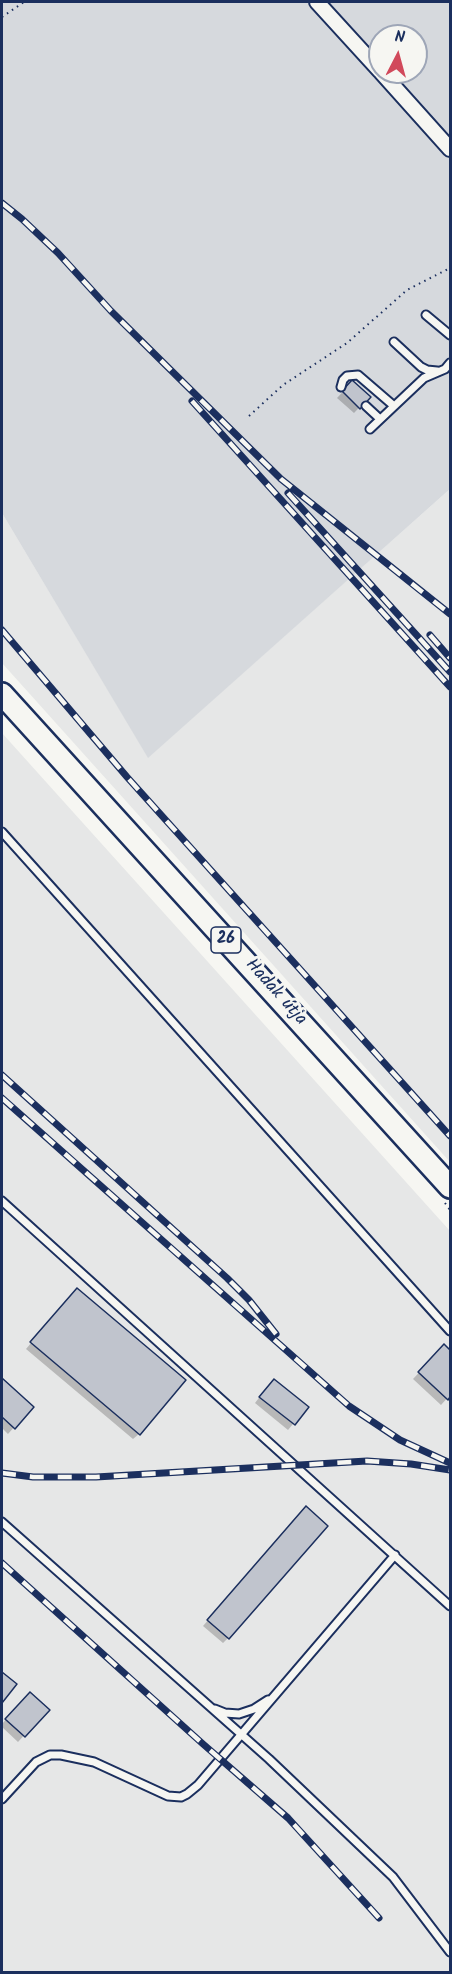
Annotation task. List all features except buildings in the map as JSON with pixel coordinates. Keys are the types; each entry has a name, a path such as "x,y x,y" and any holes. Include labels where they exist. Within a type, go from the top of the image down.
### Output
{"main road":[{"name":"Hadak útja","path":"2,693 450,1187"}],"street":[{"path":"317,2 368,59"},
{"path":"391,84 450,149"}],"lane":[{"path":"426,315 450,335"},
{"path":"393,342 421,367 438,371"},
{"path":"370,429 424,378 445,369 450,363"},
{"path":"341,387 343,380 348,376 358,375 394,406"},
{"path":"366,406 381,419"},
{"path":"2,832 450,1331"},
{"path":"2,1200 450,1606"},
{"path":"2,1522 242,1735 393,1877 450,1952"},
{"path":"2,1798 36,1762 50,1755 94,1762 162,1793 181,1797 198,1785 395,1555"},
{"path":"207,1706 225,1713 239,1714 254,1709 275,1696"}],"path":[{"path":"2,17 24,2"},
{"path":"249,416 284,385 347,343 408,290 450,268"}],"shaded area":[{"path":"2,2 450,2 450,489 148,758 2,513"},
{"path":"450,489 450,1162 2,663 2,513 148,757"},
{"path":"2,733 450,1231 450,1972 2,1972"}],"railway":[{"path":"2,203 58,253 111,311 281,479 450,614"},
{"path":"192,401 450,687"},
{"path":"288,493 450,672"},
{"path":"2,630 127,777 450,1136"},
{"path":"430,635 450,658"},
{"path":"2,1075 227,1278 249,1300 276,1334"},
{"path":"2,1098 349,1406 400,1440 450,1463"},
{"path":"2,1473 33,1477 96,1477 367,1461 450,1470"},
{"path":"2,1563 288,1818 379,1918"}]}
